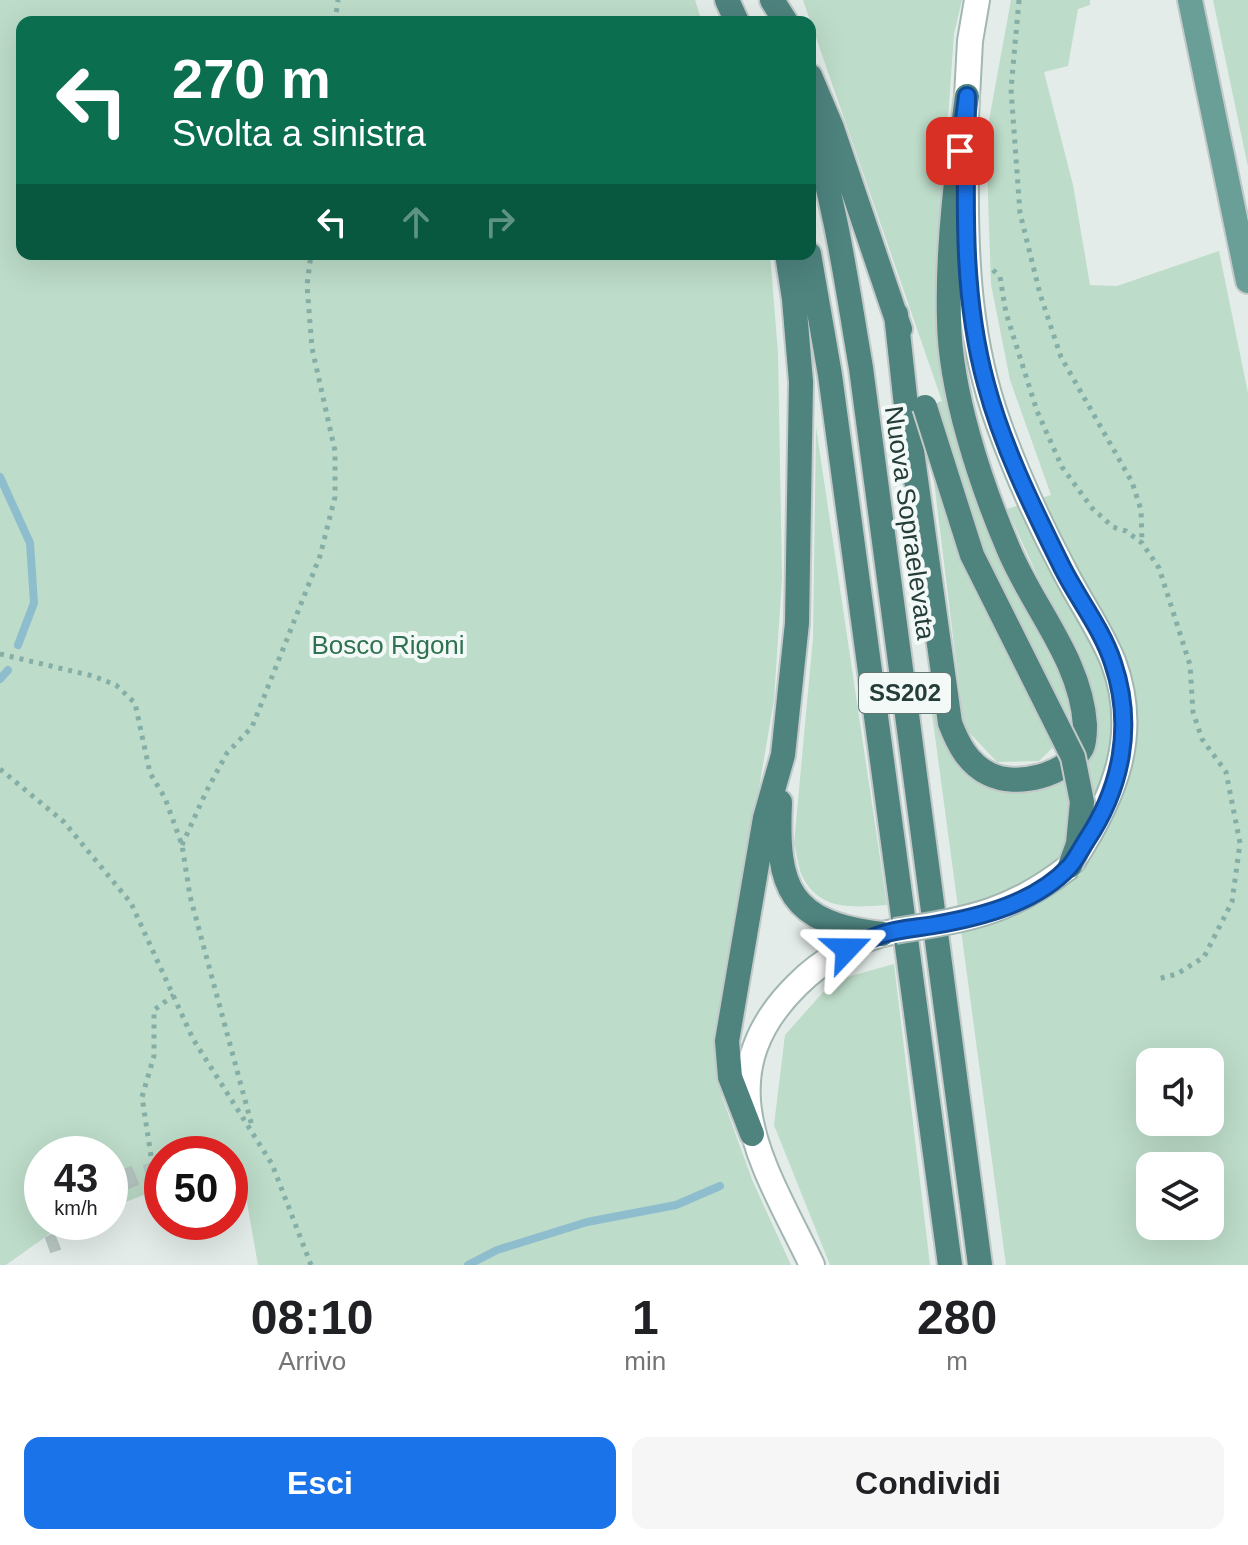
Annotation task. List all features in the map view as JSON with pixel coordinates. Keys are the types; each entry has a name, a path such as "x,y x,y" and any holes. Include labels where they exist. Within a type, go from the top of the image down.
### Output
{"highway":[{"path":"816,90 896,314 972,555 1073,757 1082,802 1078,844 1070,866"},
{"path":"896,314 950,723 957,742 971,762 990,775 1031,779 1075,758 1084,745 1085,726 1082,700 1073,673 1008,550 979,471 962,408 949,322 956,179 967,96"},
{"name":"Nuova Sopraelevata","path":"816,143 843,263 861,368 980,1265"},
{"path":"788,260 801,382 800,488 797,623 783,755 779,852 783,876 793,897 811,911 848,930 888,933"},
{"name":"SS202","path":"810,260 830,375 950,1265"},
{"path":"752,1134 730,1077 727,1041 765,818 783,755"}],"main road":[{"path":"812,1265 760,1157 747,1107 751,1060 768,1019 783,999 824,963 888,933 987,914 1046,885 1070,866 1097,824 1115,785 1124,738 1122,695 1112,660 1030,501 986,385 971,312 966,259 967,96 970,41 977,0"},
{"path":"1190,0 1248,281"}],"path":[{"path":"1019,0 1011,89 1020,213 1040,294 1061,357 1132,482 1141,510 1142,543"},
{"path":"966,259 990,268 1000,277 1006,313 1021,363 1037,411 1062,467 1092,508 1113,527 1126,531 1142,543 1159,568 1190,665 1193,712 1202,739 1226,772 1240,843 1232,902 1204,957 1177,974 1158,979"},
{"path":"182,845 227,753 252,727 320,556 335,497 335,451 312,348 307,285 310,260"},
{"path":"0,654 93,676 116,685 135,703 150,773 165,798 182,845 190,896 253,1131"},
{"path":"0,769 64,822 131,903 193,1039 272,1164 311,1265"},
{"path":"148,1136 142,1097 154,1056 154,1010 174,995"}],"green space":[{"name":"Bosco Rigoni","path":"0,0 695,0 700,16 16,16 16,260 770,260 778,353 782,578 774,700 716,1039 722,1097 753,1182 791,1265 258,1265 248,1208 248,1136 144,1136 144,1195 128,1201 128,1136 24,1136 24,1240 41,1240 6,1265 0,1265"},
{"path":"803,0 962,0 954,34 937,274 949,391 991,542 1069,694 1070,731 1039,761 997,762 964,727 925,407 942,401 816,38 816,16 809,16"},
{"path":"1011,0 1090,0 1090,5 1078,9 1068,66 1044,72 1073,185 1090,285 1117,286 1219,251 1248,393 1248,1265 1006,1265 928,684 946,743 971,779 995,791 1015,793 1036,790 1061,781 1095,739 1096,703 1080,653 1038,577 1007,509 1051,495 1010,380 991,284 986,137"},
{"path":"1213,0 1248,0 1248,167"},
{"path":"816,427 887,905 839,905 818,896 802,876 794,844 813,638"},
{"path":"894,964 930,1265 830,1265 774,1125 785,1035 833,981"}],"building":[{"path":"131,1167 138,1184 128,1188 128,1168"},
{"path":"47,1240 56,1240 60,1249 51,1252"}],"waterway":[{"path":"0,477 30,543 34,603 18,645"},
{"path":"0,679 8,670"},
{"path":"468,1265 497,1250 587,1222 676,1205 720,1186"}],"route":[{"path":"847,949 882,934 987,914 1046,885 1070,866 1097,824 1115,785 1122,754 1125,722 1122,695 1112,660 1016,470 986,385 977,348 966,259 967,96 960,151"}]}
